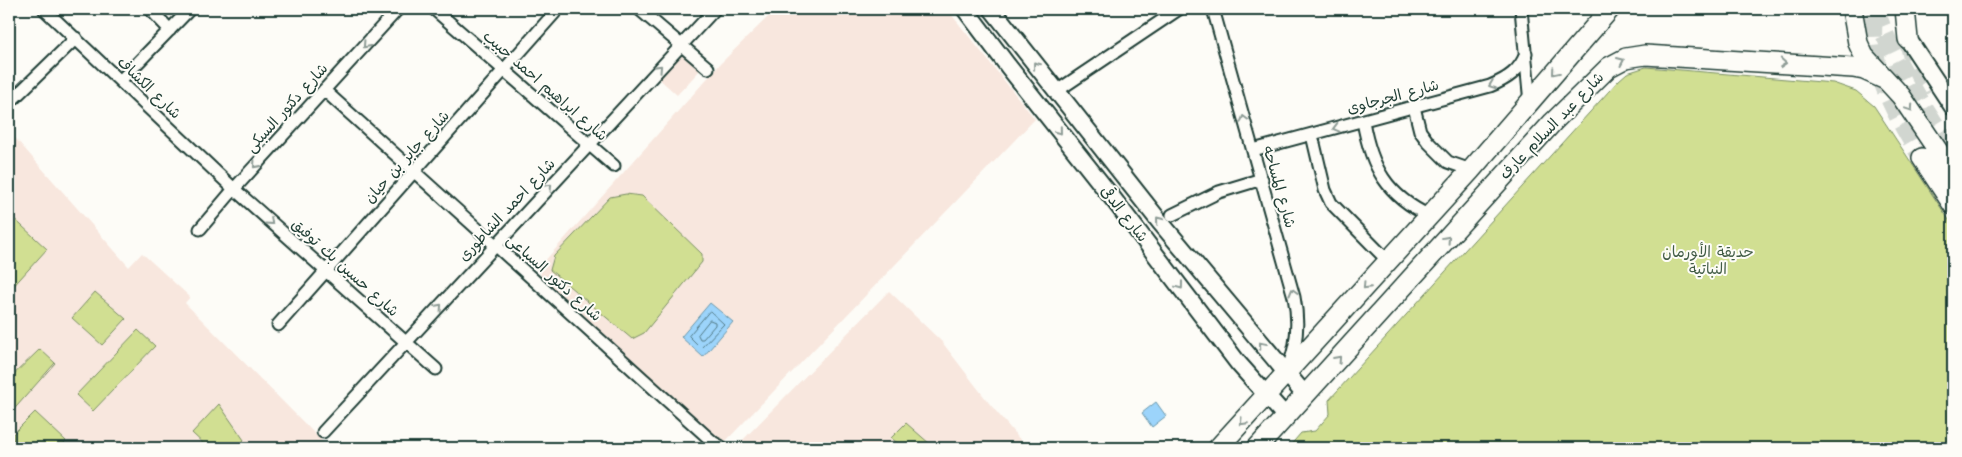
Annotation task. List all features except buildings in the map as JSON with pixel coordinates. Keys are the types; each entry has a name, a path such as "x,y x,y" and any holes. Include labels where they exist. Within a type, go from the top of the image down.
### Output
{"main road":[{"name":"شارع الدقى","path":"965,9 1238,363 1286,417"},
{"name":"شارع الدقى","path":"992,9 1160,222 1305,395"},
{"name":"شارع عبد السلام عارف","path":"1218,448 1389,262 1530,103 1610,9"},
{"path":"1852,9 1860,50 1868,62 1907,104 1953,173"},
{"path":"1905,9 1908,39 1953,107"},
{"name":"شارع عبد السلام عارف","path":"1257,448 1553,122 1609,67 1617,62 1645,55 1853,68 1869,72 1886,80"},
{"path":"1530,103 1553,122"},
{"path":"1922,158 1953,205"}],"street":[{"name":"شارع الكشاف","path":"44,9 234,189"},
{"path":"150,9 170,30"},
{"path":"120,81 190,9"},
{"name":"شارع دكتور السبكى","path":"200,229 398,9"},
{"name":"شارع ابراهيم احمد حبيب","path":"434,9 614,166"},
{"name":"شارع جابر بن حيان","path":"278,325 558,9"},
{"path":"639,9 708,68"},
{"name":"شارع احمد الشاطورى","path":"323,432 714,9"},
{"path":"1057,91 1179,9"},
{"name":"شارع المساحه","path":"1213,9 1297,308 1298,332 1286,374"},
{"path":"1521,9 1530,103"},
{"path":"9,103 76,38"},
{"name":"شارع الجرجاوى","path":"1254,150 1490,86 1514,73 1522,63 1526,53"},
{"name":"شارع دكتور السباعى","path":"324,90 714,443 720,446"},
{"path":"1414,107 1420,130 1428,142 1448,162 1471,170"},
{"path":"1364,121 1370,154 1391,189 1410,206 1430,216"},
{"path":"1312,135 1325,190 1331,204 1389,262"},
{"path":"1172,215 1213,195 1262,178"},
{"name":"شارع حسين بك توفيق","path":"234,189 436,369"}],"shaded area":[{"path":"776,9 947,9 1035,119 724,443 540,279 542,264 721,63"},
{"path":"679,49 701,69 677,95 655,75"},
{"path":"9,131 129,267 142,253 190,297 185,303 329,448 9,448"},
{"path":"889,291 942,342 1027,448 735,448"}],"green space":[{"name":"حديقة الأورمان النباتية","path":"1646,67 1833,83 1856,91 1874,106 1953,226 1953,442 1945,448 1288,448 1301,433 1315,431 1330,414 1329,400 1619,80 1627,73"},
{"path":"626,194 642,196 702,254 702,262 644,333 632,339 550,270 554,256 610,197"},
{"path":"9,214 47,249 10,290 9,289"},
{"path":"95,292 126,319 102,345 72,318"},
{"path":"138,330 155,346 93,411 76,395"},
{"path":"40,349 55,363 9,415 9,379"},
{"path":"219,404 244,440 236,448 208,448 192,433"},
{"path":"35,412 66,441 59,448 14,447 13,434"},
{"path":"906,423 930,444 927,448 904,448 891,438"}],"water":[{"path":"710,303 733,322 703,357 681,337"},
{"path":"1156,402 1166,416 1152,427 1142,413"}],"tunnel":[{"path":"1875,9 1882,29 1900,66 1953,154"},
{"path":"1874,18 1873,35 1879,72 1886,91 1922,158"},
{"path":"1908,39 1914,64 1929,93"}]}
